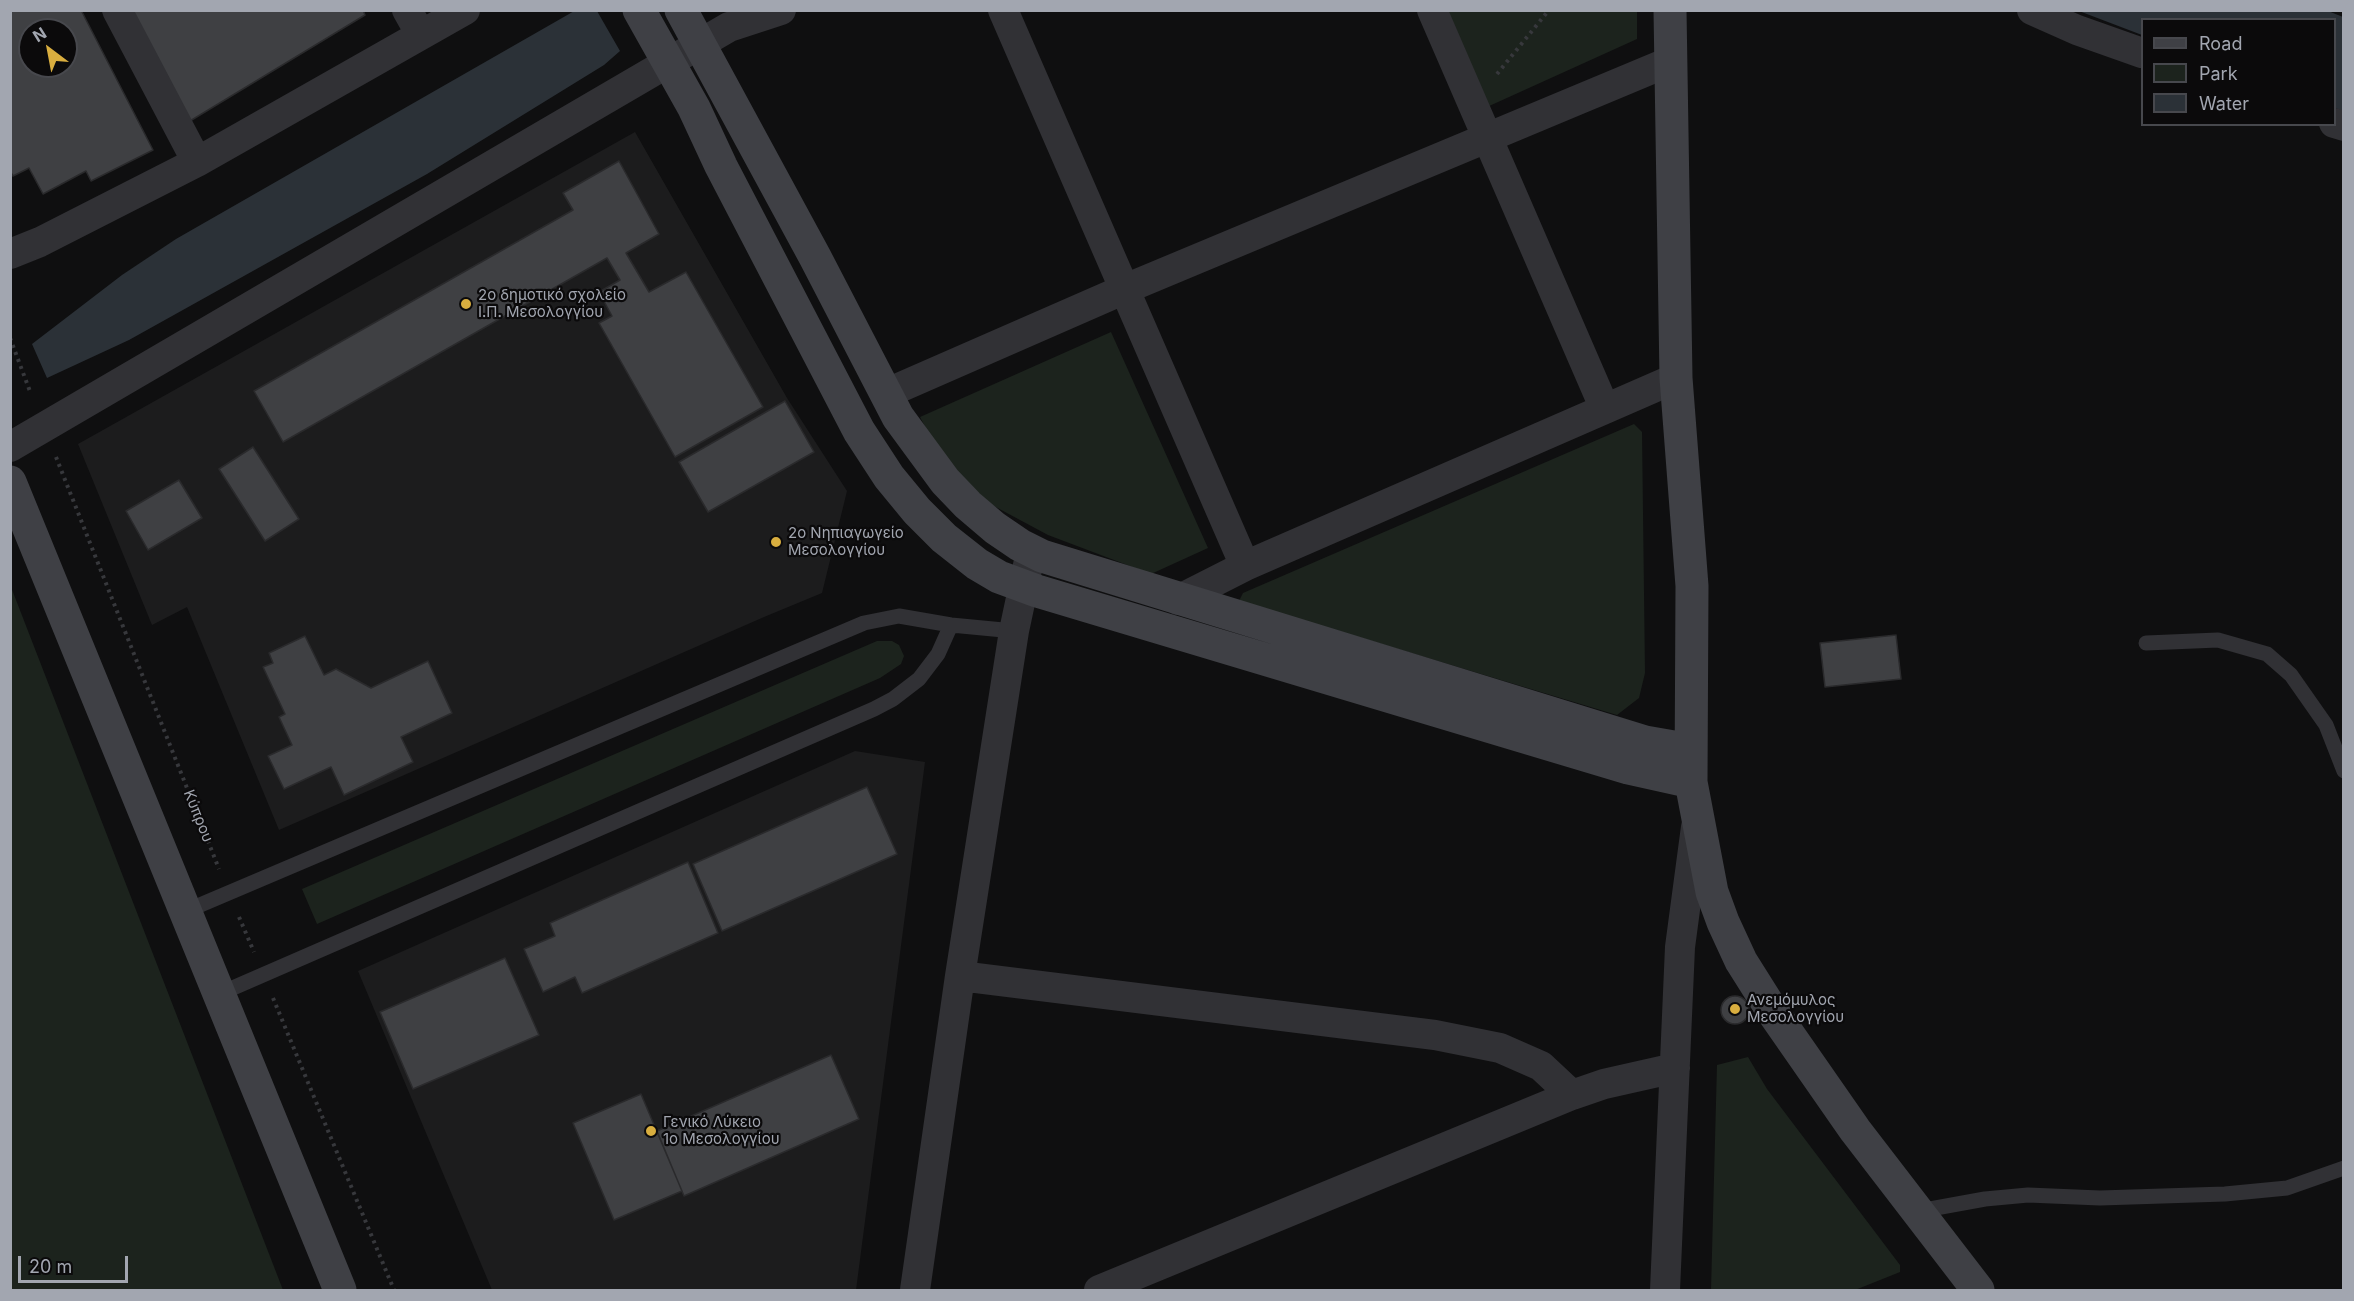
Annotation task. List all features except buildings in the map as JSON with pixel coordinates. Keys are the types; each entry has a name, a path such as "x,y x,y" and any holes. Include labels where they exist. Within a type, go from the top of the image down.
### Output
{"street":[{"path":"117,10 197,162"},
{"path":"10,254 40,243 197,162 414,23 465,10"},
{"path":"639,10 694,108 721,166 846,408 889,477 917,511 961,552 999,577 1024,586 1616,765 1691,766"},
{"path":"681,10 815,257 885,394 911,436 951,487 984,520 1031,551 1178,600 1646,742 1691,766"},
{"path":"10,447 729,27 781,10"},
{"path":"1003,10 1245,566"},
{"path":"1432,10 1485,137 1605,409"},
{"path":"1670,10 1676,378 1692,586 1691,766 1697,819 1712,892 1741,961 1774,1015 1855,1130 1976,1290"},
{"path":"2032,10 2077,30 2141,53"},
{"path":"885,394 1485,137 1671,61"},
{"path":"1178,600 1245,566 1676,378"},
{"path":"10,482 340,1290"},
{"path":"915,1290 960,976 1014,631 1031,551"},
{"path":"1665,1290 1680,946 1697,819"},
{"path":"960,976 1435,1035 1500,1048 1541,1066 1572,1095"},
{"path":"1099,1290 1572,1095 1604,1084 1675,1068"}],"lane":[{"path":"186,911 841,632 879,619 899,616 951,625 1014,631"},
{"path":"219,994 874,709 893,699 919,679 938,654 951,625"},
{"path":"2146,643 2218,639 2266,654 2291,675 2326,725 2343,771"},
{"path":"1918,1211 1985,1199 2028,1196 2100,1198 2225,1194 2287,1188 2343,1168"}],"path":[{"path":"1472,105 1549,10"},
{"name":"Κύπρου","path":"10,338 229,893 394,1290"}],"shaded area":[{"path":"635,132 787,398 847,491 822,593 279,830 187,607 152,625 78,444"},
{"name":"Γενικό Λύκειο 1ο Μεσολογγίου","path":"855,751 925,762 856,1290 492,1290 358,971"}],"green space":[{"path":"1448,11 1637,11 1637,39 1487,107"},
{"path":"1111,332 1208,548 1151,574 1048,535 992,505 943,461 920,417"},
{"path":"1634,424 1642,432 1645,673 1639,698 1617,715 1239,601 1243,593"},
{"path":"11,587 283,1290 11,1290"},
{"path":"877,641 892,641 899,645 904,656 901,664 880,678 317,924 302,889"},
{"path":"1748,1057 1767,1089 1900,1265 1900,1272 1855,1290 1711,1290 1717,1065"}],"water":[{"path":"576,10 597,11 620,51 604,65 427,174 129,340 47,378 32,344 122,275 176,239"},
{"path":"2079,11 2328,11 2343,17 2343,111 2336,108 2336,18 2141,18 2141,35"}],"place":[{"name":"2ο δημοτικό σχολείο Ι.Π. Μεσολογγίου","path":"466,304"},
{"name":"2ο Νηπιαγωγείο Μεσολογγίου","path":"776,542"},
{"name":"Ανεμόμυλος Μεσολογγίου","path":"1735,1009"},
{"name":"Γενικό Λύκειο 1ο Μεσολογγίου","path":"651,1131"}]}
